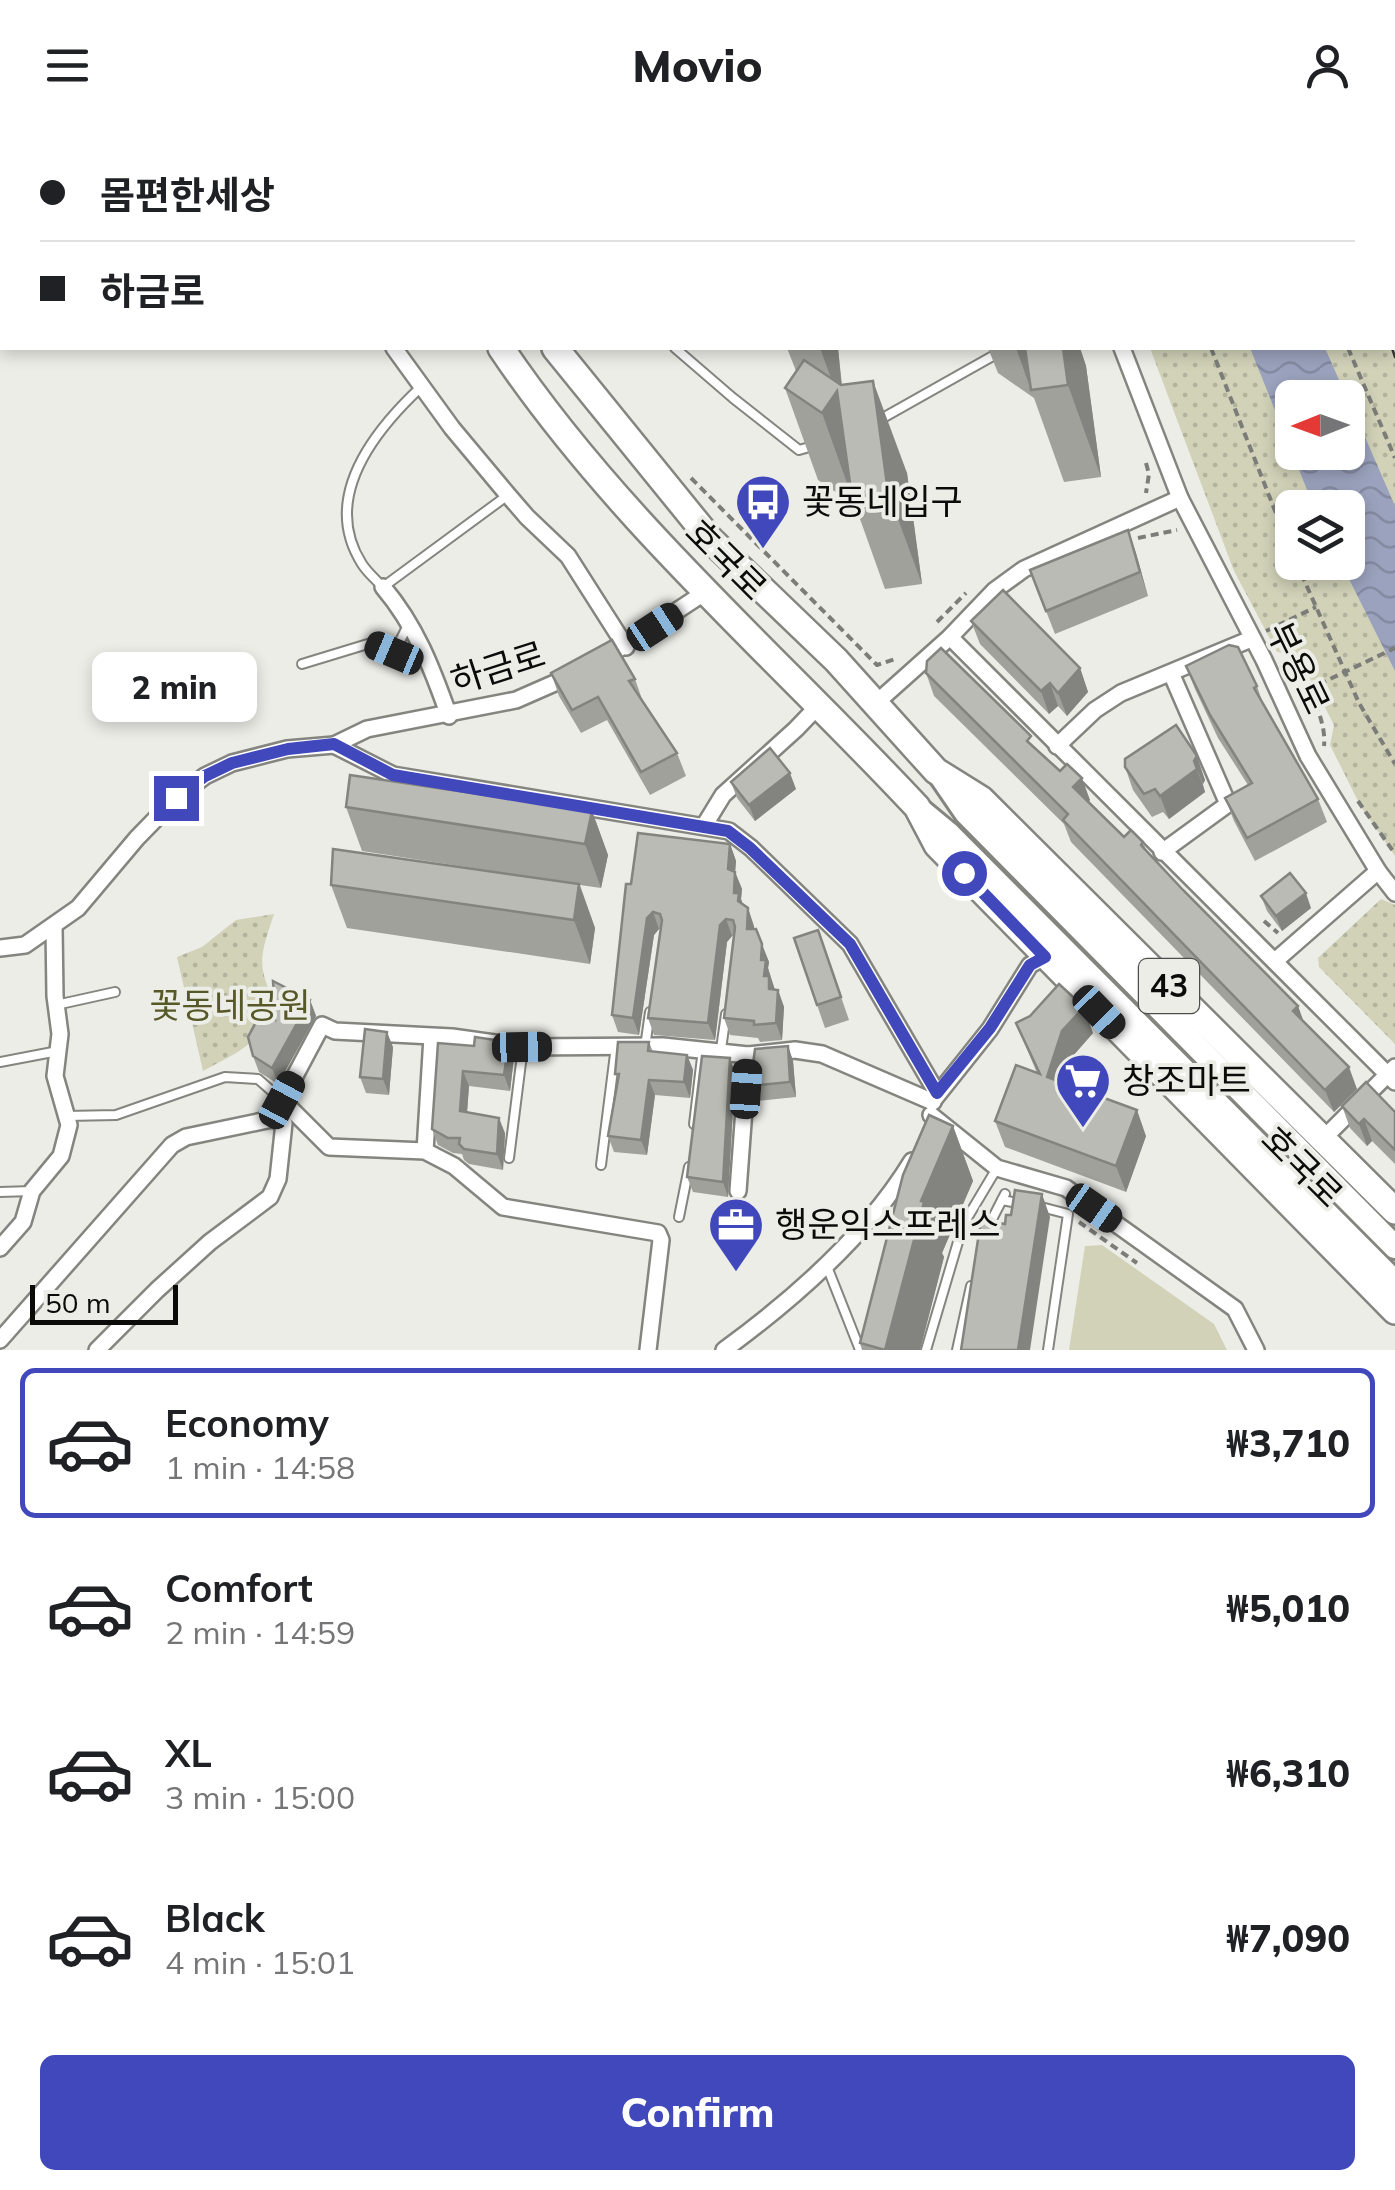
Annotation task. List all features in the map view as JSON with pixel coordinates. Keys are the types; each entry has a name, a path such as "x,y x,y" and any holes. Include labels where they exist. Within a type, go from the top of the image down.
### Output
{"main road":[{"name":"호국로","path":"503,350 607,484 917,808 937,845 1395,1311"},
{"name":"호국로","path":"557,350 710,538 836,660 936,770 981,799 1395,1211"}],"street":[{"path":"395,350 527,518 568,556 626,647"},
{"name":"부용로","path":"1123,350 1180,498 1256,636 1315,769 1395,893"},
{"path":"876,704 995,590 1024,569 1180,498"},
{"path":"383,587 426,651 449,716"},
{"name":"하금로","path":"0,948 25,945 78,908 163,811 205,776 232,763 288,749 334,744 366,729 516,700 591,667 707,591"},
{"path":"1058,746 1095,710 1121,692 1256,636"},
{"path":"950,637 1162,852 1392,1075 1323,1139"},
{"path":"1162,852 1228,804 1171,672"},
{"path":"704,826 723,795 820,704"},
{"path":"334,744 393,775 728,831 850,944 934,1104 997,1168 1066,1188 1236,1309 1256,1350"},
{"name":"호국로","path":"936,770 966,813 1395,1247"},
{"name":"호국로","path":"917,808 949,834 1395,1282"},
{"path":"1275,961 1378,870"},
{"path":"0,1248 23,1222 32,1191 61,1156 69,1126 55,1076 58,1051 54,927"},
{"path":"926,1138 934,1104 1030,965 1045,957"},
{"path":"272,1119 322,1025 336,1031 522,1047 616,1046 721,1050 748,1055 772,1050 822,1054 934,1104"},
{"path":"426,1151 432,1037"},
{"path":"738,1191 748,1055"},
{"path":"282,1100 329,1147 426,1151 454,1166 503,1207 658,1233 661,1240 648,1350"},
{"path":"0,1340 172,1145 186,1137 272,1119 284,1123 278,1180 270,1197 197,1254 97,1350"},
{"path":"730,1348 826,1264 892,1194 918,1153"}],"lane":[{"path":"677,350 800,450 816,445"},
{"path":"877,421 1003,350"},
{"path":"422,386 391,414 357,465 346,506 351,539 362,565 383,587 508,494"},
{"path":"302,664 371,643 394,653 410,623"},
{"path":"56,1005 115,992"},
{"path":"721,1050 728,996"},
{"path":"645,1047 650,1010"},
{"path":"602,1165 616,1046"},
{"path":"509,1158 522,1047"},
{"path":"692,1136 703,1049"},
{"path":"0,1062 58,1051"},
{"path":"66,1116 116,1115 225,1076 258,1080 282,1100"},
{"path":"678,1216 690,1154"},
{"path":"926,1350 964,1226 997,1168"},
{"path":"0,1192 32,1191"},
{"path":"981,1240 1004,1197 1068,1214 1048,1350"},
{"path":"826,1264 860,1350"},
{"path":"957,1350 973,1277"}],"path":[{"path":"1212,350 1275,512"},
{"path":"1349,350 1395,458"},
{"path":"1144,456 1149,474 1146,496"},
{"path":"680,466 878,665 907,655"},
{"path":"1127,542 1165,530 1187,534"},
{"path":"1304,580 1359,703 1395,764"},
{"path":"934,626 973,588"},
{"path":"1256,636 1316,607"},
{"path":"1307,690 1395,648"},
{"path":"1283,661 1293,667 1307,690 1325,732 1323,750"},
{"path":"1354,795 1395,854"},
{"path":"1264,920 1283,936"},
{"path":"1068,1214 1145,1268"}],"green space":[{"path":"1151,350 1393,350 1395,856 1361,807 1330,745 1334,725 1298,655 1277,652 1234,571"},
{"path":"1381,899 1395,905 1395,1044 1319,967 1318,958"},
{"name":"꽃동네공원","path":"274,914 262,959 265,979 276,1004 270,1018 256,1038 203,1071 177,957 202,947 236,920"},
{"path":"1102,1245 1214,1324 1227,1350 1069,1350 1085,1246"}],"water":[{"path":"1251,350 1326,350 1339,380 1275,380 1275,410"},
{"path":"1365,437 1395,506 1395,671 1350,580 1365,580 1365,490 1307,490 1299,470 1365,470"}],"building":[{"path":"1025,350 1063,350 1068,385 1031,390"},
{"path":"804,360 841,385 873,381 888,492 852,497 837,391 822,413 785,388"},
{"path":"1128,530 1140,572 1046,611 1030,570"},
{"path":"1003,590 1080,668 1058,693 1050,683 1041,691 971,621"},
{"path":"612,640 635,679 629,681 677,753 641,772 598,697 572,710 551,673"},
{"path":"1229,645 1238,647 1257,686 1254,688 1318,799 1247,838 1225,798 1252,783 1210,715 1186,666"},
{"path":"941,648 1031,736 1027,741 1060,771 1067,764 1082,778 1073,787 1124,837 1131,830 1183,890 1298,1006 1293,1011 1349,1067 1325,1090 1063,820 1068,814 926,673 927,661"},
{"path":"1176,725 1197,756 1197,769 1160,796 1155,789 1144,794 1125,767 1125,759"},
{"path":"770,748 790,773 749,805 731,782"},
{"path":"350,775 592,811 585,844 346,807"},
{"path":"638,833 730,844 728,869 735,872 734,893 739,893 738,901 748,908 747,929 756,929 762,944 761,960 766,960 764,976 769,976 769,989 778,990 776,1023 754,1025 754,1021 724,1018 735,927 733,920 726,919 720,925 708,1023 648,1018 662,920 660,914 653,912 647,918 633,1018 612,1015 626,884 631,884"},
{"path":"333,849 579,884 574,920 331,885"},
{"path":"1290,873 1306,893 1276,916 1261,896"},
{"path":"818,930 841,997 817,1005 794,938"},
{"path":"273,981 310,1000 272,1068 253,1056 248,1037 261,1013 275,1020"},
{"path":"1059,984 1084,1007 1062,1031 1047,1077 1137,1110 1116,1166 995,1121 1016,1065 1040,1074 1016,1023 1030,1016"},
{"path":"365,1029 387,1032 383,1079 360,1077"},
{"path":"475,1037 509,1042 504,1075 463,1071 460,1111 499,1118 497,1154 464,1149 460,1138 448,1138 432,1129 438,1043 474,1046"},
{"path":"618,1042 649,1042 648,1051 687,1055 684,1082 649,1080 641,1140 608,1136 619,1074 615,1074"},
{"path":"788,1046 790,1082 750,1086 755,1049"},
{"path":"702,1056 730,1058 723,1182 687,1177"},
{"path":"1366,1082 1395,1112 1395,1150 1364,1119 1359,1124 1342,1106"},
{"path":"929,1115 953,1126 921,1201 924,1202 885,1350 860,1343 903,1175"},
{"path":"1015,1190 1042,1194 1018,1350 961,1350 981,1220 1005,1224 1006,1215 1011,1215"}],"tram line":[{"path":"1393,350 1395,357"}],"place":[{"name":"꽃동네입구","path":"763,551"},
{"name":"창조마트","path":"1083,1130"},
{"name":"행운익스프레스","path":"736,1274"}],"route":[{"path":"176,798 205,776 232,763 288,749 334,744 393,775 728,831 850,944 937,1093 990,1028 1030,965 1045,957 964,873"}]}
